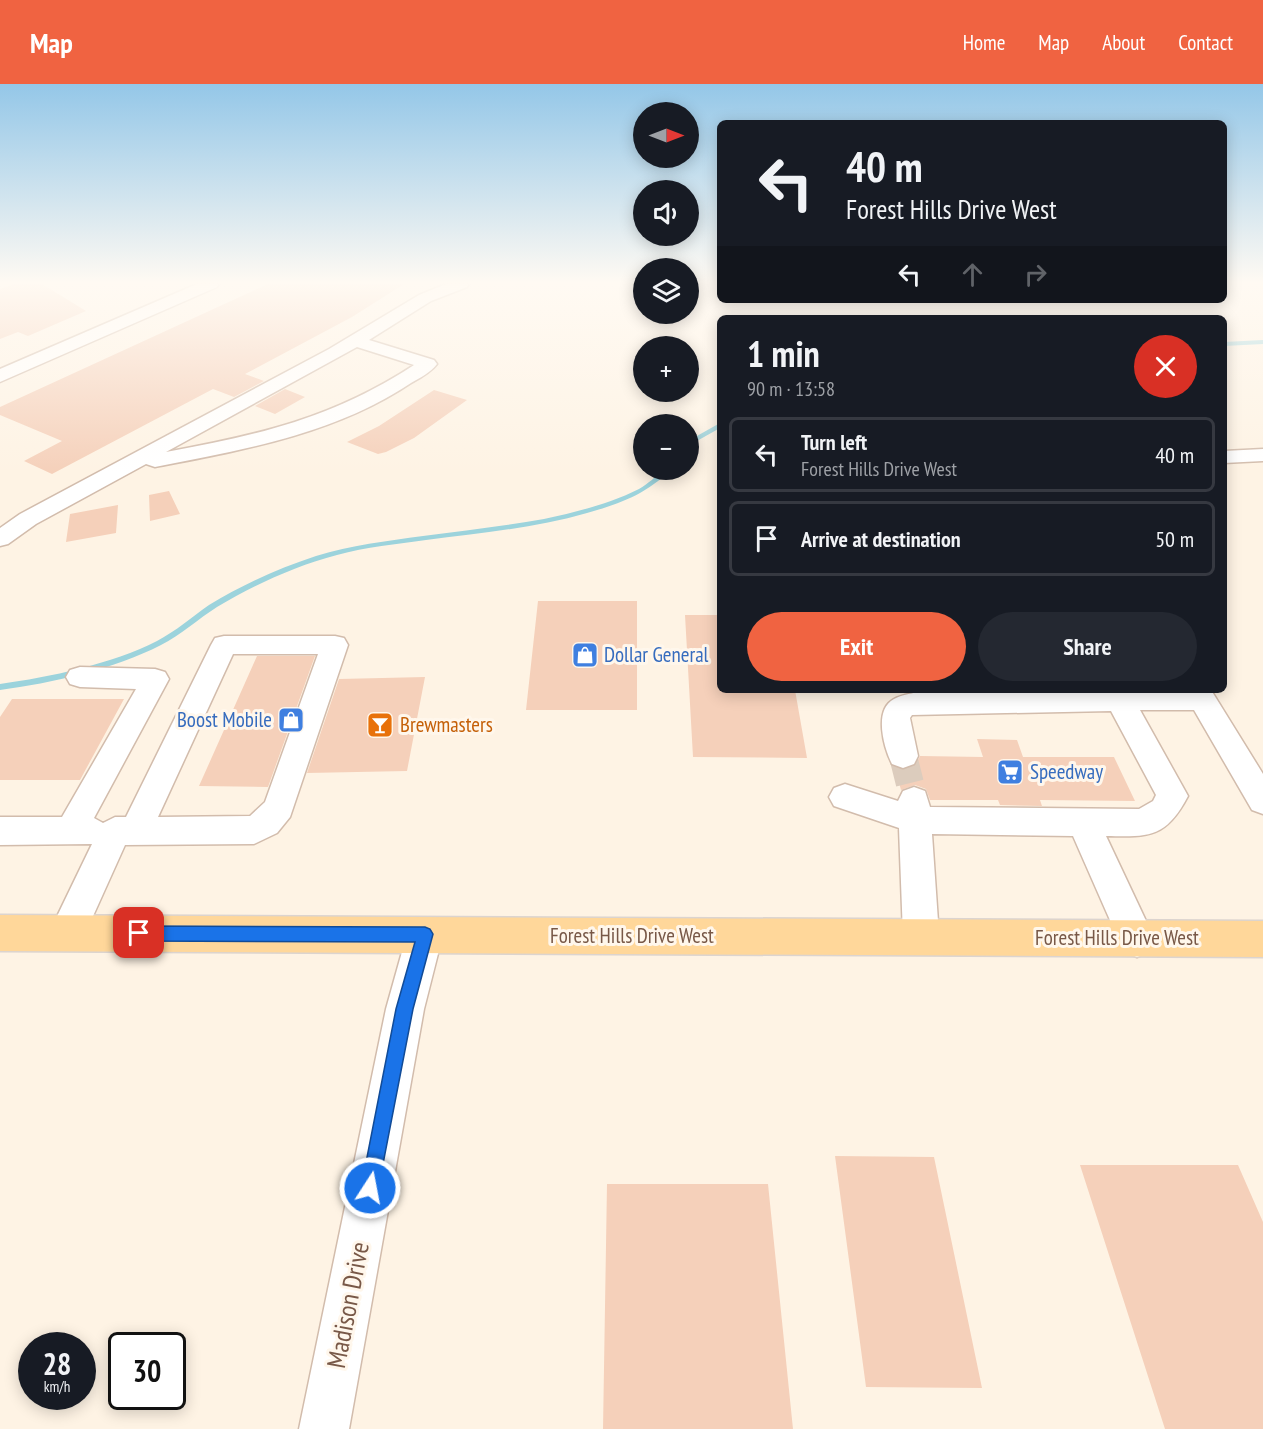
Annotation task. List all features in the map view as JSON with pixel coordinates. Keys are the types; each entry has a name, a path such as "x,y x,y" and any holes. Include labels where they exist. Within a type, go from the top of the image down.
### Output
{"main road":[{"name":"Forest Hills Drive West","path":"0,933 1263,939"}],"street":[{"path":"0,376 64,347"},
{"path":"0,539 28,519 345,347"},
{"path":"125,466 251,442 308,428 376,398 428,364 374,347"},
{"path":"1227,457 1263,455"},
{"path":"0,831 125,831 254,830 265,826 279,808 335,645 224,645 125,831 67,933"},
{"path":"71,831 155,679 80,677"},
{"path":"903,756 895,717 902,708 917,703 1120,701 1200,695 1263,801"},
{"path":"845,797 914,810 1084,823 1144,823 1164,810 1172,796 1120,701"},
{"path":"914,810 921,936"},
{"path":"1084,823 1137,940"},
{"name":"Madison Drive","path":"324,1429 405,1009 425,934"}],"building":[{"path":"131,347 296,347 245,374 264,381 234,397 213,389 52,474 24,461 62,441 0,415 0,407"},
{"path":"285,389 305,397 275,414 255,406"},
{"path":"434,390 467,400 414,438 386,452 378,454 347,442 379,426"},
{"path":"169,491 180,514 150,521 149,495"},
{"path":"118,505 116,533 66,542 70,514"},
{"name":"Dollar General","path":"538,601 637,601 637,710 526,710"},
{"path":"685,615 717,615 717,693 796,693 807,758 693,757"},
{"path":"257,656 315,656 268,787 199,786"},
{"name":"Brewmasters","path":"425,677 407,771 307,773 339,679"},
{"path":"12,699 124,699 80,780 0,780 0,717"},
{"path":"977,739 1017,740 1023,757 1114,757 1135,801 1040,800 1042,806 1000,805 998,800 930,800 926,789 915,785 901,790 895,768 904,770 915,766 920,756 983,757"},
{"path":"835,1156 934,1157 982,1388 866,1387"},
{"path":"1080,1165 1238,1165 1263,1222 1263,1429 1165,1429"},
{"path":"607,1184 768,1184 793,1429 603,1429"}],"waterway":[{"path":"699,437 717,427"},
{"path":"0,687 59,676 101,665 140,651 164,640 214,606 248,587 318,558 356,548 522,525 567,516 609,505 643,489 654,480"}],"tunnel":[{"path":"903,756 914,800"}],"place":[{"name":"Dollar General","path":"585,655"},
{"name":"Boost Mobile","path":"291,720"},
{"name":"Brewmasters","path":"380,725"},
{"name":"Speedway","path":"1010,772"}],"route":[{"path":"139,933 425,934 405,1009 370,1188"}]}
